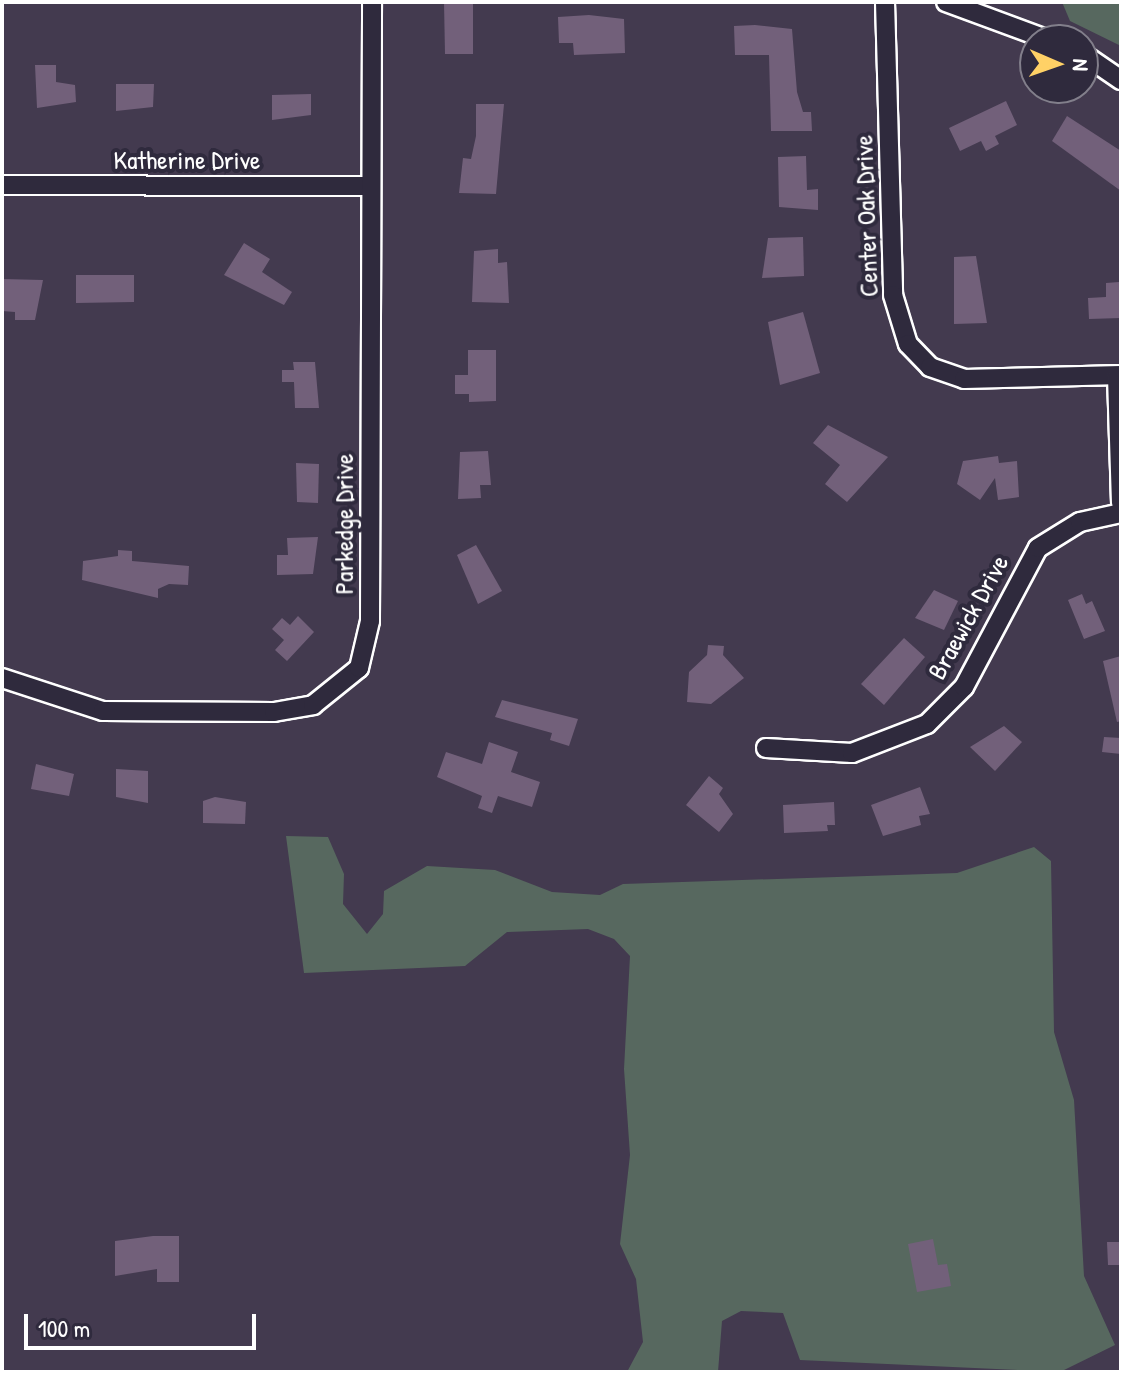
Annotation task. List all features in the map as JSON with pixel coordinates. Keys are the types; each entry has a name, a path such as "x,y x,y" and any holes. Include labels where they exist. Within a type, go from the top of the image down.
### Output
{"street":[{"name":"Parkedge Drive","path":"2,678 48,698 103,711 274,712 313,705 359,668 370,621 372,2"},
{"name":"Center Oak Drive","path":"885,2 893,295 908,344 930,367 964,379 1119,376"},
{"path":"946,2 1019,29"},
{"path":"1099,65 1121,80"},
{"name":"Katherine Drive","path":"2,185 371,186"},
{"path":"1119,376 1121,503"},
{"name":"Braewick Drive","path":"766,748 852,753 927,724 964,687 1038,548 1080,522 1121,513"}],"green space":[{"path":"1062,2 1121,2 1121,46 1099,35 1099,24 1070,21"},
{"path":"286,836 328,837 344,874 343,904 367,934 383,914 384,891 427,866 495,870 552,892 600,895 623,884 957,873 1034,847 1051,861 1054,1032 1074,1100 1084,1276 1115,1345 1060,1372 800,1360 783,1313 741,1311 722,1321 718,1372 627,1372 643,1342 636,1279 620,1244 630,1155 624,1069 630,956 614,939 588,929 507,932 465,966 304,973"}],"building":[{"path":"444,2 473,2 473,54 445,54"},
{"path":"589,15 624,19 625,53 574,55 573,43 559,43 558,17"},
{"path":"734,26 792,29 797,92 803,112 811,112 812,131 771,131 769,55 735,55"},
{"path":"35,65 56,65 56,82 75,85 76,102 37,108"},
{"path":"116,84 154,84 153,107 116,111"},
{"path":"311,94 311,115 272,120 272,95"},
{"path":"1006,101 1017,125 995,136 999,144 986,151 981,141 960,151 949,128"},
{"path":"476,104 504,104 496,194 459,193 463,158 471,159 476,136"},
{"path":"1067,116 1121,151 1121,191 1052,141"},
{"path":"806,156 807,190 818,189 818,210 779,207 778,157"},
{"path":"803,237 804,276 762,278 768,238"},
{"path":"244,243 270,259 262,272 292,292 284,305 224,275"},
{"path":"498,249 498,263 507,262 509,303 472,302 474,251"},
{"path":"976,256 987,323 954,324 954,257"},
{"path":"76,275 134,275 134,302 76,303"},
{"path":"2,279 43,280 35,320 15,320 15,312 2,311"},
{"path":"1119,282 1121,318 1089,319 1088,298 1106,297 1106,283"},
{"path":"803,312 820,373 780,385 768,322"},
{"path":"468,350 496,350 496,401 469,402 469,394 455,394 455,375 468,375"},
{"path":"293,362 315,362 319,408 295,408 294,382 282,382 282,370 294,370"},
{"path":"828,425 888,457 847,502 825,484 840,465 813,443"},
{"path":"488,451 491,485 480,485 481,498 458,499 460,452"},
{"path":"998,456 999,463 1017,461 1019,497 998,500 995,478 980,500 957,484 963,461"},
{"path":"296,463 319,464 318,503 297,502"},
{"path":"318,537 313,574 277,575 277,555 288,555 287,538"},
{"path":"476,545 502,591 478,604 457,555"},
{"path":"118,550 132,551 132,561 189,566 188,585 169,584 158,589 158,598 82,580 83,561 118,556"},
{"path":"934,590 958,601 944,630 915,618"},
{"path":"1082,594 1086,604 1092,601 1105,631 1084,639 1068,600"},
{"path":"298,616 314,632 287,661 275,650 284,640 272,629 282,618 290,625"},
{"path":"904,638 925,657 884,705 861,684"},
{"path":"708,645 724,646 723,655 744,678 711,704 687,702 689,672 707,655"},
{"path":"1121,656 1121,721 1117,722 1103,661"},
{"path":"502,700 578,719 569,746 550,740 552,733 495,717"},
{"path":"1004,726 1022,742 995,771 970,747"},
{"path":"1104,737 1121,738 1121,754 1102,752"},
{"path":"489,742 518,752 511,772 540,782 532,807 498,796 492,813 478,808 482,796 437,777 446,752 482,764"},
{"path":"36,764 74,774 69,796 31,789"},
{"path":"116,769 148,771 148,803 116,797"},
{"path":"709,776 723,788 719,794 733,814 719,832 686,805"},
{"path":"920,787 930,814 919,816 921,825 883,836 871,805"},
{"path":"215,797 246,802 245,824 203,823 203,801"},
{"path":"834,802 835,825 827,825 828,831 784,833 783,805"},
{"path":"179,1236 179,1282 157,1282 157,1269 115,1276 115,1241"},
{"path":"933,1239 938,1265 947,1264 951,1286 917,1292 908,1244"},
{"path":"1107,1242 1121,1242 1121,1265 1108,1265"}]}
